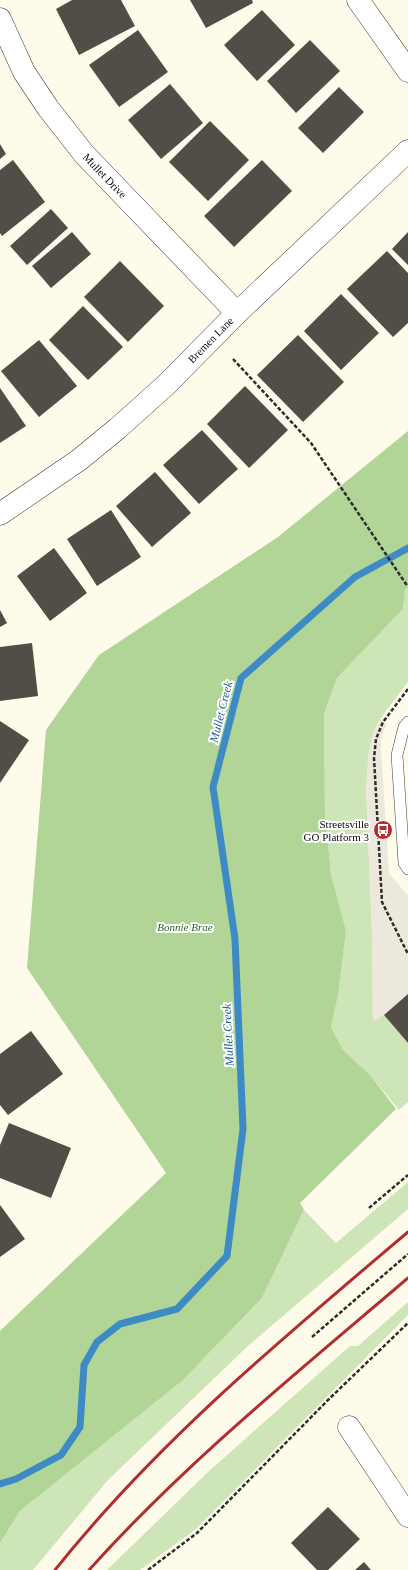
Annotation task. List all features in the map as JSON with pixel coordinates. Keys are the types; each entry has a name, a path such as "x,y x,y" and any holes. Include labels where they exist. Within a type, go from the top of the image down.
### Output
{"street":[{"path":"358,0 408,71"},
{"name":"Mullet Drive","path":"0,19 24,72 48,108 84,154 237,312"},
{"name":"Bremen Lane","path":"0,514 79,460 118,428 166,385 237,312 408,151"},
{"path":"350,1427 408,1516"}],"lane":[{"path":"408,722 404,728 397,754 404,863 408,870"}],"path":[{"path":"233,359 311,443 407,586"},
{"path":"369,1208 408,1175"},
{"path":"312,1337 408,1254"},
{"path":"148,1570 197,1533 329,1399 408,1322"}],"green space":[{"name":"Bonnie Brae","path":"408,431 408,585 405,591 403,609 337,678 324,714 325,815 331,874 346,931 338,996 331,1027 343,1050 371,1076 396,1109 300,1203 304,1210 262,1298 182,1381 20,1511 0,1543 0,1331 166,1173 27,968 46,730 99,655 278,537"},
{"path":"408,585 408,682 375,728 366,786 372,932 373,1021 384,1015 408,1043 408,1102 399,1110 371,1076 343,1050 331,1027 338,996 346,931 331,874 325,815 324,714 337,678 403,609 405,591"},
{"path":"408,1182 408,1209 249,1345 108,1480 33,1570 0,1570 0,1543 20,1511 182,1381 262,1298 304,1210 336,1243"},
{"path":"408,1302 408,1315 196,1529 140,1570 107,1570 209,1471 350,1346 358,1346"}],"shaded area":[{"path":"380,719 387,725 381,740 381,748 389,873 408,896 408,994 384,1015 373,1021 372,932 366,786 371,740"}],"building":[{"path":"72,0 121,0 135,26 79,55 56,9"},
{"path":"190,0 252,0 253,3 206,28"},
{"path":"262,10 295,45 257,81 224,45"},
{"path":"138,30 168,72 119,107 89,65"},
{"path":"310,40 340,71 296,113 267,81"},
{"path":"170,84 203,123 161,159 128,120"},
{"path":"339,87 364,112 323,153 298,128"},
{"path":"210,121 249,160 208,201 169,162"},
{"path":"0,144 6,154 0,159"},
{"path":"13,160 45,202 2,236 0,233 0,170"},
{"path":"262,160 292,191 234,247 204,216"},
{"path":"51,209 68,228 27,265 10,246"},
{"path":"72,232 91,254 51,288 32,266"},
{"path":"408,232 408,265 392,249"},
{"path":"387,251 408,273 408,323 393,337 347,289"},
{"path":"120,261 164,306 128,342 84,297"},
{"path":"341,294 379,333 341,370 304,331"},
{"path":"83,306 123,347 88,380 49,340"},
{"path":"298,335 344,382 303,422 257,375"},
{"path":"39,340 77,386 39,417 1,371"},
{"path":"245,386 288,430 249,468 207,424"},
{"path":"0,388 26,426 0,443"},
{"path":"202,430 238,469 199,504 163,465"},
{"path":"155,472 191,513 152,547 116,506"},
{"path":"111,510 141,557 97,586 67,539"},
{"path":"54,548 87,593 50,621 17,576"},
{"path":"0,610 7,623 0,627"},
{"path":"32,643 38,696 0,701 0,647"},
{"path":"0,721 29,740 0,783"},
{"path":"408,994 408,1043 384,1015"},
{"path":"31,1031 63,1074 8,1115 0,1105 0,1054"},
{"path":"9,1123 71,1148 51,1198 0,1178 0,1145"},
{"path":"0,1205 25,1239 0,1257"},
{"path":"328,1507 360,1539 328,1570 317,1570 291,1543"},
{"path":"364,1562 371,1570 355,1570"}],"waterway":[{"name":"Mullet Creek","path":"0,1484 16,1479 61,1455 80,1427 84,1365 97,1342 120,1324 177,1309 227,1256 243,1129 235,939 213,787 241,678 355,577 408,548"}],"railway":[{"path":"55,1570 94,1523 179,1434 269,1351 408,1232"},
{"path":"89,1570 164,1492 203,1455 284,1383 408,1278"}],"place":[{"name":"Streetsville GO Platform 3","path":"383,830"}]}
